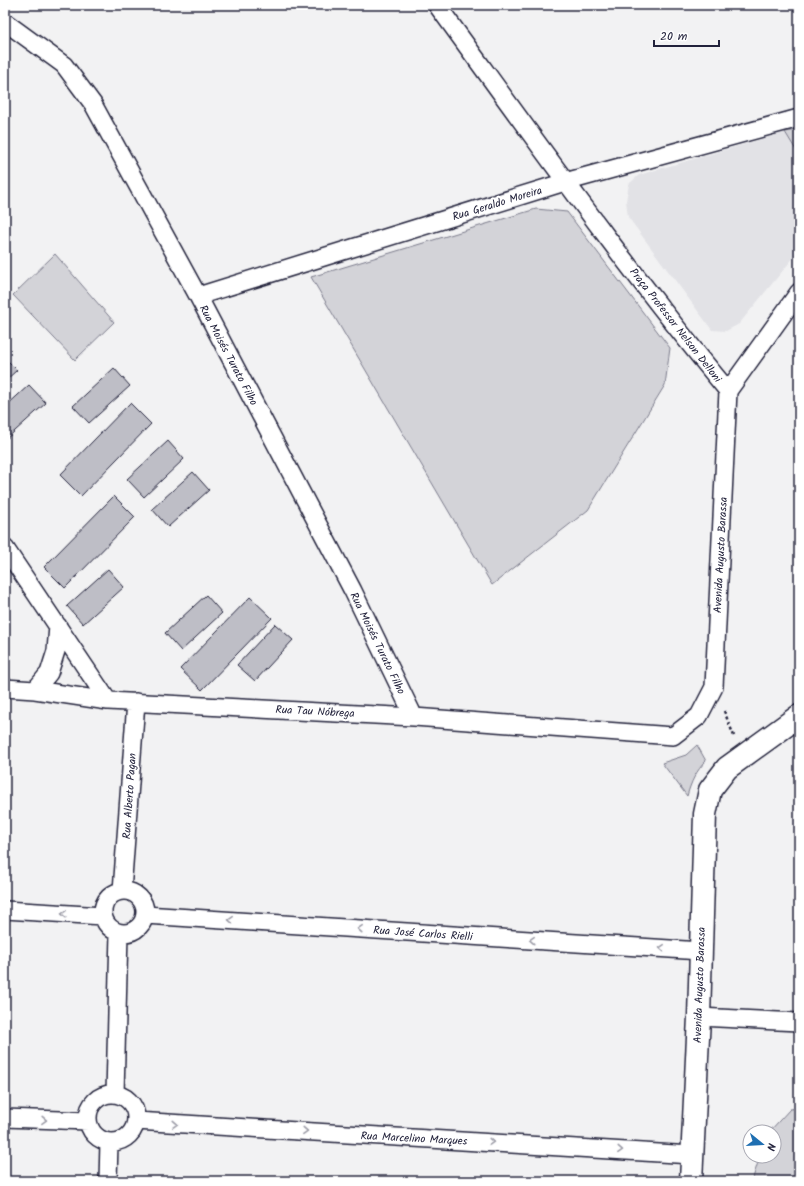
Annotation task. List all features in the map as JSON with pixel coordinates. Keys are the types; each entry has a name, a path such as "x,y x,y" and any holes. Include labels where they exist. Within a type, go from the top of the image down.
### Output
{"street":[{"name":"Praça Professor Nelson Delloni","path":"437,5 565,182 692,347 728,390 799,292"},
{"name":"Rua Moisés Turato Filho","path":"5,22 64,65 93,104 198,296 353,591 414,717"},
{"name":"Rua Geraldo Moreira","path":"198,296 565,182 799,118"},
{"name":"Avenida Augusto Barassa","path":"699,716 714,687 728,390"},
{"path":"5,548 108,701"},
{"path":"35,690 49,673 56,651 58,626"},
{"name":"Rua Tau Nóbrega","path":"5,688 35,690 108,701 414,717 673,736 699,716"},
{"name":"Rua Alberto Pagan","path":"122,891 136,702"},
{"path":"742,757 799,716"},
{"name":"Avenida Augusto Barassa","path":"691,1181 699,1017 705,814 710,790 727,768 742,757"},
{"path":"122,891 132,892 140,897 144,905 145,915 141,925 131,932 119,933 109,927 103,916 104,904 112,895 122,891"},
{"path":"5,910 103,916"},
{"name":"Rua José Carlos Rielli","path":"145,915 701,951"},
{"path":"115,1094 119,933"},
{"path":"699,1017 799,1022"},
{"path":"106,1094 115,1094 124,1097 131,1103 136,1112 136,1121 133,1130 127,1138 118,1142 108,1142 99,1139 91,1131 88,1121 92,1104 98,1098 106,1094"},
{"path":"5,1118 88,1121"},
{"name":"Rua Marcelino Marques","path":"136,1121 692,1155"},
{"path":"108,1142 108,1181"}],"path":[{"path":"714,687 742,757"}],"shaded area":[{"path":"799,130 799,155 785,132"},
{"path":"785,132 799,155 799,251 739,324 726,331 712,330 628,217 626,201 629,184 639,175"},
{"path":"536,209 567,212 670,348 665,385 588,510 492,585 311,277"},
{"path":"55,254 114,322 75,360 13,295"},
{"path":"697,745 706,761 694,777 687,796 662,763 686,755"},
{"path":"799,1108 799,1181 752,1181 757,1164 782,1164 782,1124 776,1124 790,1109"}],"building":[{"path":"5,358 17,370 5,381"},
{"path":"114,368 130,386 89,423 73,406"},
{"path":"29,385 46,403 5,440 5,407"},
{"path":"130,403 151,424 81,496 60,475"},
{"path":"168,441 184,459 144,497 127,479"},
{"path":"193,472 209,490 168,527 152,509"},
{"path":"114,496 135,517 65,588 44,567"},
{"path":"108,569 124,587 83,624 67,606"},
{"path":"206,595 222,613 181,651 165,633"},
{"path":"250,597 272,618 202,690 180,669"},
{"path":"275,624 293,640 255,681 237,665"}]}
